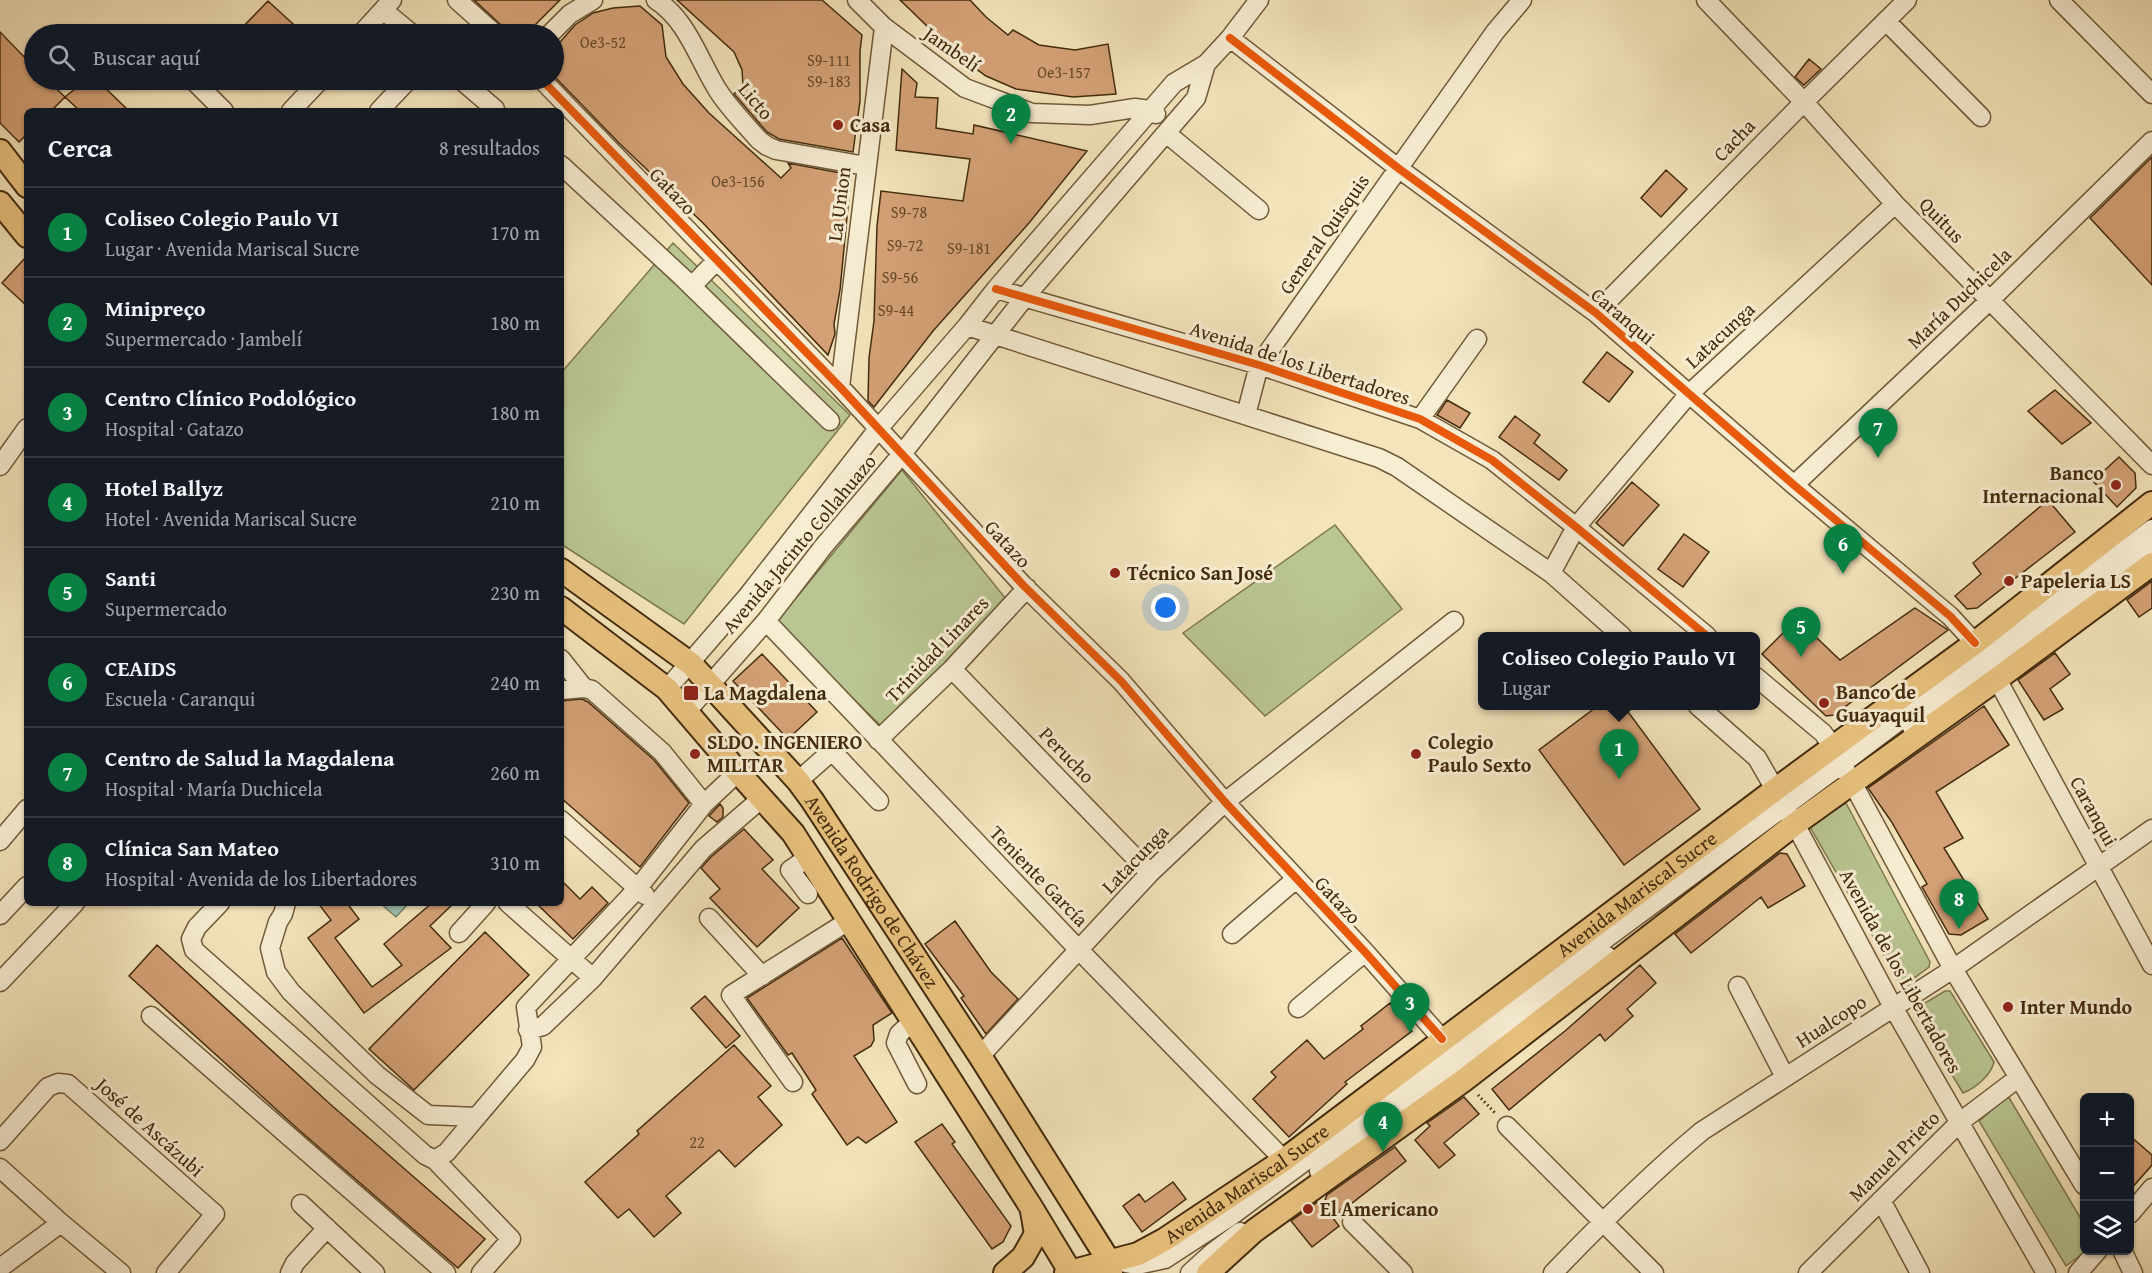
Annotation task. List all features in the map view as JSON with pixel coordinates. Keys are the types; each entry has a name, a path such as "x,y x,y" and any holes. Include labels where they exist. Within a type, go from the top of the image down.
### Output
{"main road":[{"path":"0,151 24,182"},
{"path":"0,203 24,232"},
{"name":"Avenida Mariscal Sucre","path":"1208,1273 1254,1231 1464,1080 1787,810 1844,768 1975,643 2152,503"},
{"name":"Avenida Mariscal Sucre","path":"1069,1273 1110,1267 1164,1240 1284,1160 1442,1039 1787,810 1844,768 1997,679 2152,564"},
{"name":"Avenida Rodrigo de Chávez","path":"564,572 691,664 798,781 980,1056 1110,1267"},
{"name":"Avenida Rodrigo de Chávez","path":"564,610 667,689 794,833 1031,1207 1069,1273"},
{"path":"740,774 768,749"},
{"path":"1005,1273 1023,1257 1036,1234 1031,1207"}],"street":[{"path":"457,0 484,24"},
{"path":"561,24 593,0"},
{"name":"Licto","path":"656,0 669,9 683,28 718,91 759,140 776,150 866,166"},
{"name":"Avenida Jacinto Collahuazo","path":"667,689 746,598 878,429 996,289 1174,83 1206,64 1230,38 1259,0"},
{"name":"General Quisquis","path":"1246,415 1259,365 1495,32 1522,0"},
{"name":"Quitus","path":"1706,0 1804,102 1895,204 2152,465"},
{"name":"Cacha","path":"1596,313 1907,0"},
{"path":"2059,0 2152,94"},
{"name":"Jambelí","path":"860,1 884,27 965,88 1032,112 1090,115 1135,108 1150,110"},
{"path":"370,24 388,5 404,24"},
{"path":"1886,21 1981,117"},
{"name":"La Union","path":"840,387 884,27"},
{"name":"Caranqui","path":"1230,38 1398,168 1596,313 1794,485 1950,616 1975,643"},
{"name":"Avenida Jacinto Collahuazo","path":"686,712 766,621 823,547 902,454 1025,297 1196,98 1206,64"},
{"path":"203,90 221,108"},
{"path":"294,108 311,90"},
{"path":"382,108 399,90"},
{"path":"472,90 493,108"},
{"name":"Gatazo","path":"552,90 840,387 1027,588 1121,681 1225,802 1365,952 1442,1039"},
{"path":"1150,110 1259,210"},
{"name":"María Duchicela","path":"1794,485 1989,301 2152,141"},
{"path":"564,168 692,286 830,421"},
{"name":"Latacunga","path":"1551,573 1576,527 1689,394 1895,204"},
{"path":"692,286 717,260"},
{"name":"Avenida de los Libertadores","path":"996,289 1259,365 1420,419 1492,460 1702,632"},
{"path":"967,326 1379,458 1397,467 1551,573 1617,632"},
{"path":"1420,419 1477,339"},
{"path":"0,465 24,432"},
{"path":"1844,768 2152,530"},
{"path":"1844,768 2152,547"},
{"name":"Trinidad Linares","path":"878,741 952,669 1027,588"},
{"name":"Teniente García","path":"766,621 878,741 1284,1160"},
{"name":"Latacunga","path":"980,1056 1150,873 1225,802 1454,621"},
{"path":"564,663 584,688"},
{"name":"Perucho","path":"952,669 1150,873"},
{"name":"Caranqui","path":"1997,679 2152,965"},
{"path":"1760,681 1823,733 1953,969 2080,1177"},
{"path":"564,690 584,688 592,690 641,732 662,752 718,835"},
{"name":"Avenida de los Libertadores","path":"1704,710 1757,758 1893,1007 2046,1273"},
{"path":"798,781 832,750 879,801"},
{"path":"435,1160 447,1152 525,1060 532,1047 526,1007 638,888 700,809 740,774"},
{"path":"528,1030 543,1026 593,978 676,879 718,835 762,798"},
{"path":"1110,1267 1137,1265 1165,1259 1231,1216 1787,810"},
{"path":"1190,1273 1212,1253 1787,810"},
{"path":"0,841 24,815"},
{"path":"564,823 657,904"},
{"name":"Hualcopo","path":"1554,1273 1602,1221 1702,1131 1953,969 2152,829"},
{"path":"808,894 790,870 809,857"},
{"path":"1232,934 1296,879"},
{"path":"0,915 24,889"},
{"path":"2,975 72,906"},
{"path":"217,906 197,927 191,939 194,950 425,1155 435,1160 511,1239 481,1273"},
{"path":"285,906 270,948 276,972 291,992 377,1075 428,1115 477,1117"},
{"path":"459,933 483,906"},
{"path":"511,906 593,978"},
{"path":"709,918 762,976"},
{"path":"793,1082 731,994 850,920"},
{"path":"1298,1008 1365,952"},
{"path":"1738,986 1785,1077"},
{"path":"151,1016 446,1273"},
{"path":"913,1021 899,1034 896,1043 917,1084"},
{"name":"Manuel Prieto","path":"1808,1273 1960,1122 2018,1078"},
{"name":"José de Ascázubi","path":"0,1141 48,1087 58,1083 68,1084 215,1215 166,1273"},
{"path":"1507,1126 1654,1273"},
{"path":"0,1168 61,1223 122,1273"},
{"path":"2134,1209 2152,1188"},
{"path":"1881,1200 1920,1273"},
{"path":"301,1204 375,1273"},
{"path":"1352,1222 1403,1273"},
{"path":"0,1268 61,1223"},
{"path":"290,1273 295,1263 327,1228"},
{"path":"2078,1273 2094,1255"},
{"path":"2124,1255 2133,1273"}],"path":[{"path":"1464,1080 1507,1126"},
{"path":"1317,1186 1352,1222"}],"green space":[{"path":"673,243 850,415 684,624 564,546 564,370"},
{"path":"902,470 1010,604 884,729 776,622"},
{"path":"1335,525 1402,609 1265,716 1183,633"},
{"path":"1846,803 1930,962 1929,967 1906,984 1898,980 1810,827"},
{"path":"1945,991 1950,991 1994,1062 1990,1072 1982,1080 1963,1093 1917,1017 1920,1006"},
{"path":"2008,1096 2080,1217 2081,1255 2066,1266 1979,1121"}],"shaded area":[{"path":"383,906 406,906 396,917"}],"building":[{"path":"474,0 560,0 536,24 500,24"},
{"path":"677,0 822,0 862,35 860,101 853,152 779,139 767,132 734,94 743,85 742,70 734,52"},
{"path":"900,0 970,0 1008,35 1013,30 1039,45 1075,50 1108,44 1116,94 1073,97 1016,89 986,76 957,55"},
{"path":"268,1 293,24 246,24"},
{"path":"640,6 662,25 666,57 683,84 709,113 781,178 791,168 788,163 851,175 840,290 834,324 835,334 828,355 703,223 619,143 564,86 564,38 575,25 593,13 613,8"},
{"path":"0,32 24,57 24,90 58,90 65,97 54,108 24,108 24,137 19,142 0,123"},
{"path":"1809,59 1821,69 1804,85 1795,77"},
{"path":"902,69 917,83 915,97 938,98 936,128 973,134 974,125 1087,151 1029,223 933,331 874,407 868,401 869,358 874,321 877,226 881,191 963,201 970,159 896,150"},
{"path":"74,90 107,90 126,108 77,108 65,97"},
{"path":"2152,157 2152,285 2090,218"},
{"path":"1666,170 1687,189 1661,217 1641,198"},
{"path":"24,259 24,303 2,283"},
{"path":"1607,352 1633,372 1609,402 1583,382"},
{"path":"2055,390 2091,423 2062,444 2028,411"},
{"path":"1447,400 1470,413 1460,428 1437,415"},
{"path":"1515,416 1540,435 1534,443 1567,470 1559,480 1499,437"},
{"name":"Banco Internacional","path":"2119,457 2135,473 2136,488 2117,507 2093,481"},
{"path":"1632,482 1659,505 1623,546 1596,523"},
{"path":"2048,500 2075,532 1977,608 1967,609 1955,596 1981,574 1973,563"},
{"path":"1684,534 1709,552 1683,587 1658,569"},
{"path":"2152,581 2152,608 2139,617 2127,600"},
{"path":"1915,608 1948,630 1834,715 1826,716 1762,654 1797,619 1840,660"},
{"path":"2055,653 2070,674 2050,689 2063,709 2044,720 2018,680"},
{"path":"762,654 817,712 788,739 733,681"},
{"path":"582,699 588,702 654,760 689,803 640,867 564,801 564,701"},
{"path":"1984,706 2009,745 1936,792 1963,838 1944,848 1988,919 1961,935 1949,934 1922,887 1927,884 1891,821 1868,788"},
{"path":"1592,710 1627,710 1700,809 1624,865 1539,750"},
{"path":"720,804 723,808 723,817 717,822 709,816"},
{"path":"744,829 773,860 762,869 799,908 757,947 710,898 720,889 701,868"},
{"path":"1780,853 1787,854 1805,886 1768,908 1761,897 1691,953 1675,934"},
{"path":"564,883 580,899 592,887 608,903 573,939 539,906 564,906"},
{"path":"320,906 349,906 359,919 335,938 372,987 402,965 384,944 428,906 451,906 430,926 451,948 364,1013 308,938 331,920"},
{"path":"955,921 991,972 1018,999 986,1034 961,998 964,996 925,944"},
{"path":"485,932 529,975 414,1090 369,1049"},
{"path":"842,938 892,1013 873,1025 874,1040 871,1046 854,1056 897,1122 866,1143 858,1137 847,1145 812,1094 816,1090 792,1053 788,1055 747,998"},
{"path":"157,945 330,1104 485,1239 458,1268 299,1130 129,976"},
{"path":"1640,965 1656,983 1627,1009 1633,1016 1605,1041 1600,1034 1509,1110 1492,1089 1565,1031"},
{"path":"705,996 740,1036 726,1048 691,1008"},
{"path":"1390,1003 1412,1031 1345,1082 1347,1084 1289,1137 1253,1099 1276,1077 1271,1072 1307,1040 1324,1059 1363,1029 1361,1026"},
{"path":"734,1045 771,1086 758,1097 782,1125 735,1167 719,1150 666,1196 681,1213 654,1237 629,1209 618,1218 585,1182 639,1134 637,1131"},
{"path":"1464,1097 1479,1114 1444,1143 1455,1155 1439,1168 1415,1140 1430,1126 1427,1123"},
{"path":"942,1124 955,1142 952,1144 1011,1226 1003,1242 992,1249 915,1142"},
{"path":"2134,1139 2152,1155 2152,1165 2134,1185"},
{"path":"1395,1147 1406,1161 1333,1218 1339,1226 1312,1247 1291,1221 1319,1201 1323,1205 1327,1195"},
{"path":"1173,1182 1186,1199 1142,1232 1123,1206 1139,1194 1145,1202"}],"cycle path":[{"path":"1230,38 1398,168 1596,313 1794,485 1950,616 1975,643"},
{"path":"552,90 840,387 1023,585 1121,681 1225,802 1365,952 1442,1039"},
{"path":"996,289 1259,365 1420,419 1492,460 1702,632"}],"place":[{"name":"Casa","path":"838,125"},
{"name":"Minipreço","path":"1011,144"},
{"name":"Centro de Salud la Magdalena","path":"1878,458"},
{"name":"Banco Internacional","path":"2116,485"},
{"name":"Técnico San José","path":"1115,573"},
{"name":"CEAIDS","path":"1843,574"},
{"name":"Papeleria LS","path":"2009,581"},
{"name":"Santi","path":"1801,657"},
{"name":"La Magdalena","path":"691,693"},
{"name":"Banco de Guayaquil","path":"1824,703"},
{"name":"SLDO. INGENIERO MILITAR","path":"695,754"},
{"name":"Colegio Paulo Sexto","path":"1416,754"},
{"name":"Coliseo Colegio Paulo VI","path":"1619,779"},
{"name":"Clínica San Mateo","path":"1959,929"},
{"name":"Inter Mundo","path":"2008,1007"},
{"name":"Centro Clínico Podológico","path":"1410,1033"},
{"name":"Hotel Ballyz","path":"1383,1152"},
{"name":"El Americano","path":"1308,1209"}]}
